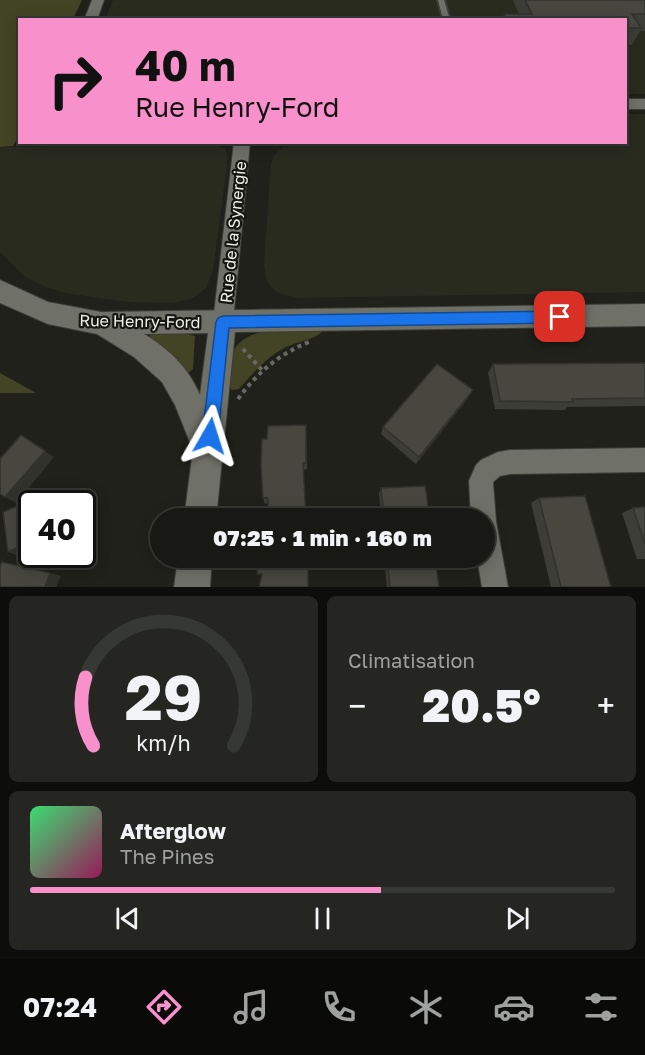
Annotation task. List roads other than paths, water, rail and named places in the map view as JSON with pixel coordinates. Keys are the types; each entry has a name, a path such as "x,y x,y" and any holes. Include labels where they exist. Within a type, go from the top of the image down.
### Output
{"street":[{"path":"91,18 98,0"},
{"path":"627,104 645,104"},
{"name":"Rue de la Synergie","path":"223,322 242,144"},
{"name":"Rue Henry-Ford","path":"0,291 44,312 70,319 101,323 645,315"},
{"path":"201,508 223,322"},
{"path":"101,323 149,352 171,371 186,396 208,452"},
{"path":"482,508 481,481 487,470 493,466 510,462 645,460"},
{"path":"192,587 194,568"},
{"path":"492,568 495,587"}],"lane":[{"path":"441,0 446,18"}]}
